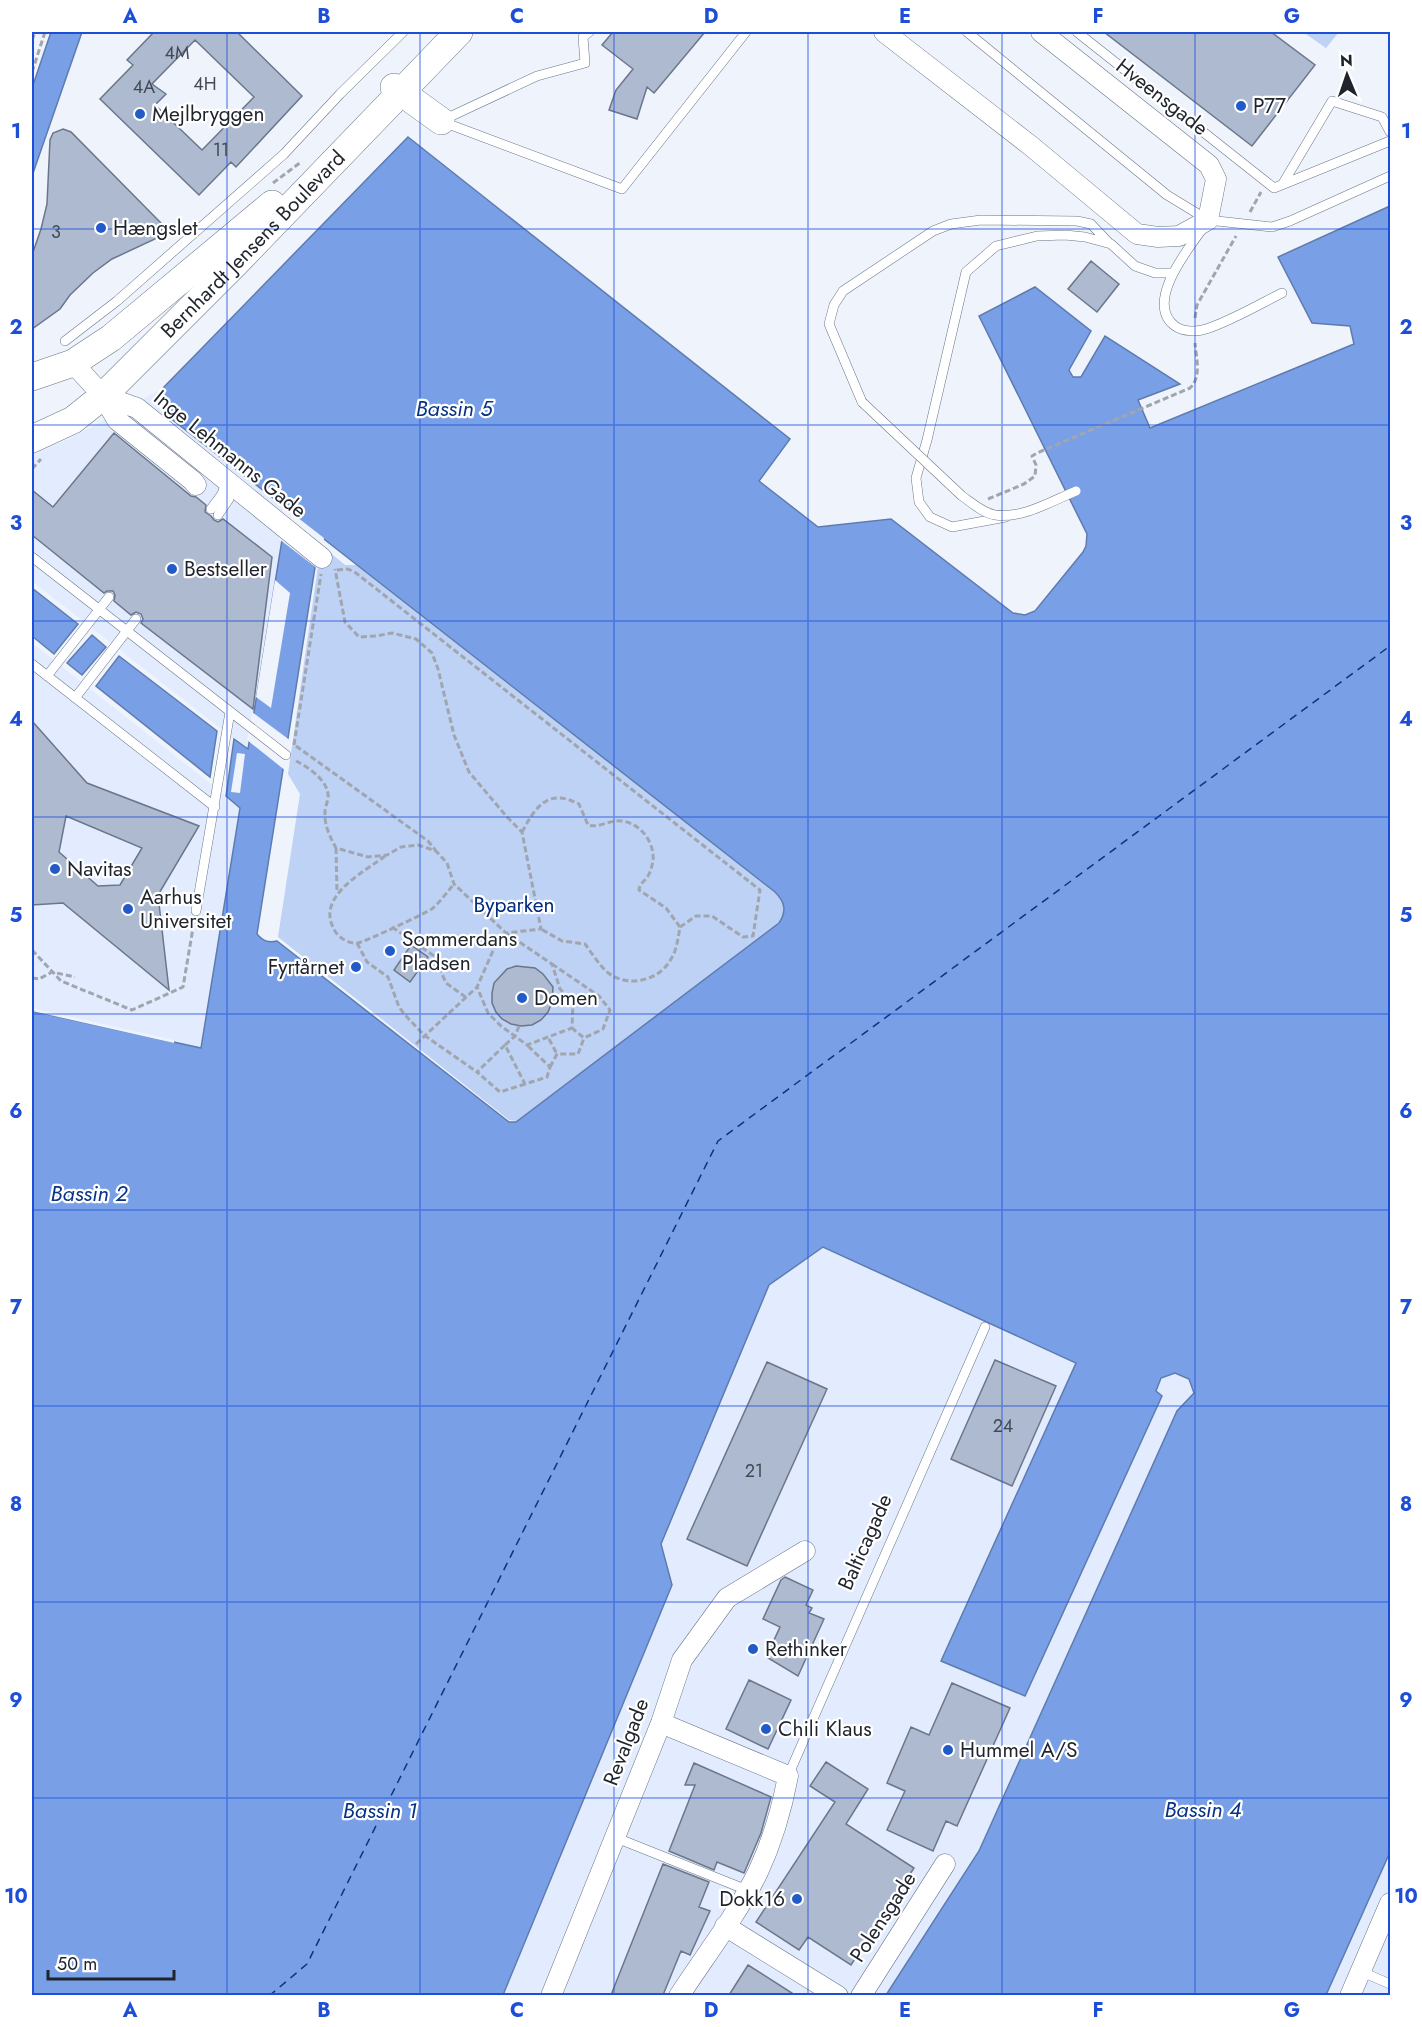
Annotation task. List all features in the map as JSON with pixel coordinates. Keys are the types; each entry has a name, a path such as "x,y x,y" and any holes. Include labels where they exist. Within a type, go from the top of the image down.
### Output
{"street":[{"name":"Bernhardt Jensens Boulevard","path":"32,439 73,420 104,396 236,263 398,90 445,32"},
{"name":"Bernhardt Jensens Boulevard","path":"32,377 69,352 111,338 316,167 459,32"},
{"path":"884,32 1030,146 1137,234 1158,237 1179,236 1208,220"},
{"name":"Hveensgade","path":"1041,32 1209,165 1216,179 1208,220"},
{"path":"398,90 441,121"},
{"name":"Inge Lehmanns Gade","path":"69,352 104,396 117,420 193,481 195,492"},
{"name":"Inge Lehmanns Gade","path":"104,396 137,408 327,563"},
{"name":"Revalgade","path":"551,1995 661,1723 682,1660 727,1598 805,1551"},
{"path":"661,1723 788,1776"},
{"name":"Balticagade","path":"679,1995 758,1872 783,1805 788,1776"},
{"name":"Polensgade","path":"861,1995 945,1864"},
{"path":"1350,1995 1390,1903"},
{"path":"725,1926 838,1995"}],"lane":[{"path":"69,352 117,301 284,154 340,94 403,32"},
{"path":"441,121 537,76 585,63 582,37 589,32"},
{"path":"441,121 622,189 746,32"},
{"path":"967,32 1167,195 1208,220 1272,227 1390,176"},
{"name":"Hveensgade","path":"1077,32 1266,182"},
{"path":"1282,184 1332,101 1382,117 1390,132"},
{"path":"1266,182 1274,188 1390,141"},
{"path":"1110,244 1085,237 1037,236 996,246 966,273 927,440 916,478 919,502 930,517 952,527 1020,515 1076,491 1025,512 995,515 962,496 862,402 829,324 834,306 843,291 898,253 942,227 981,220 1077,221 1091,224 1135,266 1155,273 1172,273"},
{"path":"1018,220 1037,236"},
{"path":"1208,220 1172,273 1165,303 1168,318 1180,329 1195,331 1207,329 1282,293"},
{"path":"215,512 229,499 229,487 226,481"},
{"path":"32,556 286,755"},
{"path":"47,676 109,597"},
{"path":"75,698 136,619"},
{"path":"32,664 215,807"},
{"path":"196,911 230,712"},
{"name":"Balticagade","path":"788,1776 985,1327"},
{"path":"614,1838 747,1890"},
{"path":"1360,1971 1390,1984"}],"path":[{"path":"32,40 34,32"},
{"path":"32,72 45,32"},
{"path":"985,501 1024,484 1035,476 1036,465 1032,456 1036,453 1153,405 1190,388 1196,382 1197,305 1266,182"},
{"path":"327,563 345,621 359,637 392,633 416,639 432,653 454,735 469,772 507,818 522,832 541,928"},
{"path":"327,563 294,745 429,841 447,863 454,884 506,933 599,996 610,1010 603,1029 584,1038 578,1054 557,1054"},
{"path":"327,563 356,573 760,890 753,936 743,937 712,916 696,916 680,927 671,961 657,975 636,982 620,979 606,972 585,944 562,941 541,928 506,933 496,944 477,987 416,1044"},
{"path":"286,755 307,767 324,783 328,795 324,813 328,834 336,848 337,893"},
{"path":"522,832 533,812 547,800 566,797 579,804 588,825 593,827 619,820 634,825 645,833 652,845 653,859 650,874 640,885 639,890 666,908 680,927"},
{"path":"436,851 418,845 401,847 337,893 330,907 330,920 336,933 346,942 357,944 431,910 454,884"},
{"path":"336,848 368,857 387,855"},
{"path":"32,950 61,981 132,1010 183,987 196,911"},
{"path":"392,927 434,956 446,983 467,998"},
{"path":"357,944 367,962 388,977 399,1007 424,1035 477,1072 500,1092 547,1077 557,1054"},
{"path":"552,964 560,989 573,1002 572,1028"},
{"path":"32,978 39,979 52,972 75,977"},
{"path":"477,987 488,1013 550,1067"},
{"path":"477,1072 515,1036 519,1026"},
{"path":"572,1028 584,1038"},
{"path":"527,1045 549,1039 572,1028"},
{"path":"549,1039 557,1054"},
{"path":"505,1046 525,1084"}],"shaded area":[{"path":"162,389 164,413 287,509 248,750 32,581 32,454 69,439"},
{"name":"Aarhus Universitet","path":"32,643 240,807 201,1048 32,1011"},
{"path":"823,1247 1077,1363 942,1661 1025,1696 1161,1396 1156,1391 1162,1378 1175,1373 1189,1379 1194,1393 1186,1408 1177,1411 979,1851 888,1995 503,1996 672,1586 661,1544 769,1285"},
{"path":"1390,1852 1390,1995 1326,1995"}],"green space":[{"path":"1303,32 1339,32 1326,48"},
{"name":"Byparken","path":"321,545 345,565 357,565 772,890 783,905 782,918 779,923 517,1121 509,1120 278,937 300,794 288,774"}],"water":[{"path":"51,32 82,32 32,176 32,88"},
{"path":"408,137 790,439 759,481 818,527 891,519 1013,613 1025,615 1035,611 1083,552 1087,534 979,316 1035,287 1091,331 1069,370 1073,377 1081,377 1105,336 1180,384 1138,400 1150,428 1354,344 1350,326 1312,323 1278,257 1390,206 1390,1852 1326,1995 886,1995 979,1851 1177,1411 1194,1393 1189,1379 1175,1373 1161,1378 1156,1391 1162,1396 1025,1696 941,1661 1076,1363 823,1247 769,1285 661,1544 672,1585 503,1995 32,1995 32,1011 201,1048 240,808 226,796 234,739 248,749 287,509 164,413 162,389","holes":["320,536 775,892 784,907 779,923 516,1122 509,1122 277,941 268,942 261,938 257,934"]},
{"path":"32,588 78,624 54,654 32,636"},
{"path":"92,635 106,647 82,675 67,663"},
{"path":"119,656 217,731 210,777 96,686"}],"pier":[{"path":"284,507 324,538 318,569 279,539"},
{"path":"275,580 290,593 271,708 256,697"},
{"path":"252,712 291,741 286,771 247,740"},
{"path":"237,753 245,754 240,793 231,792"},
{"path":"32,1008 174,1040 174,1043 32,1011"}],"building":[{"name":"Mejlbryggen","path":"154,32 237,32 302,96 236,167 231,162 199,195 100,99 133,65 127,60","holes":["195,40 254,97 202,150 155,105 166,94 152,84"]},
{"path":"613,32 705,32 654,93 647,87 637,119 609,110 616,90 633,69 602,45"},
{"name":"P77","path":"1104,32 1271,32 1315,65 1252,146"},
{"name":"Hængslet","path":"63,129 71,132 161,223 161,231 155,239 112,259 93,273 70,295 60,309 32,329 32,255 47,204 50,140 53,133"},
{"path":"1091,261 1119,284 1097,312 1068,289"},
{"name":"Bestseller","path":"114,433 191,496 206,505 205,512 214,520 218,522 223,519 272,557 253,709 141,623 143,619 141,614 136,612 131,615 114,601 113,591 104,593 32,535 32,490 53,507"},
{"name":"Navitas","path":"32,721 87,783 199,826 158,895 169,990 63,903 32,905","holes":["66,816 142,848 120,885 98,886 59,852"]},
{"path":"411,945 428,957 410,982 394,970"},
{"name":"Domen","path":"516,966 535,968 553,987 552,1002 548,1012 532,1025 511,1024 502,1019 492,1003 494,983 507,969"},
{"path":"995,1360 1056,1386 1012,1486 951,1459"},
{"path":"767,1362 827,1389 747,1566 687,1539"},
{"path":"785,1577 813,1590 806,1605 812,1608 809,1613 824,1619 798,1676 768,1658 770,1654 768,1653 780,1627 763,1619 781,1580"},
{"path":"749,1680 791,1700 768,1749 726,1729"},
{"path":"952,1683 1010,1708 957,1826 946,1821 933,1851 887,1830 905,1791 887,1783 911,1727 929,1735"},
{"path":"826,1762 868,1789 846,1824 914,1868 851,1965 808,1937 799,1950 756,1922 835,1802 810,1786"},
{"path":"694,1763 771,1797 761,1833 744,1873 717,1862 714,1870 669,1851 695,1785 685,1785"},
{"path":"663,1864 709,1882 699,1907 710,1911 690,1955 681,1951 663,1995 611,1995"},
{"path":"748,1965 795,1995 729,1995"}],"ferry route":[{"path":"269,1996 307,1964 718,1141 1390,646"}],"place":[{"name":"P77","path":"1241,106"},
{"name":"Mejlbryggen","path":"140,114"},
{"name":"Hængslet","path":"101,228"},
{"name":"Bestseller","path":"172,569"},
{"name":"Navitas","path":"55,869"},
{"name":"Aarhus Universitet","path":"128,909"},
{"name":"Sommerdans Pladsen","path":"390,951"},
{"name":"Fyrtårnet","path":"356,967"},
{"name":"Domen","path":"522,998"},
{"name":"Rethinker","path":"753,1649"},
{"name":"Chili Klaus","path":"766,1729"},
{"name":"Hummel A/S","path":"948,1750"},
{"name":"Dokk16","path":"797,1899"}],"water label":[{"name":"Bassin 5","path":"454,408"},
{"name":"Bassin 2","path":"89,1193"},
{"name":"Bassin 4","path":"1203,1809"},
{"name":"Bassin 1","path":"380,1810"}]}
